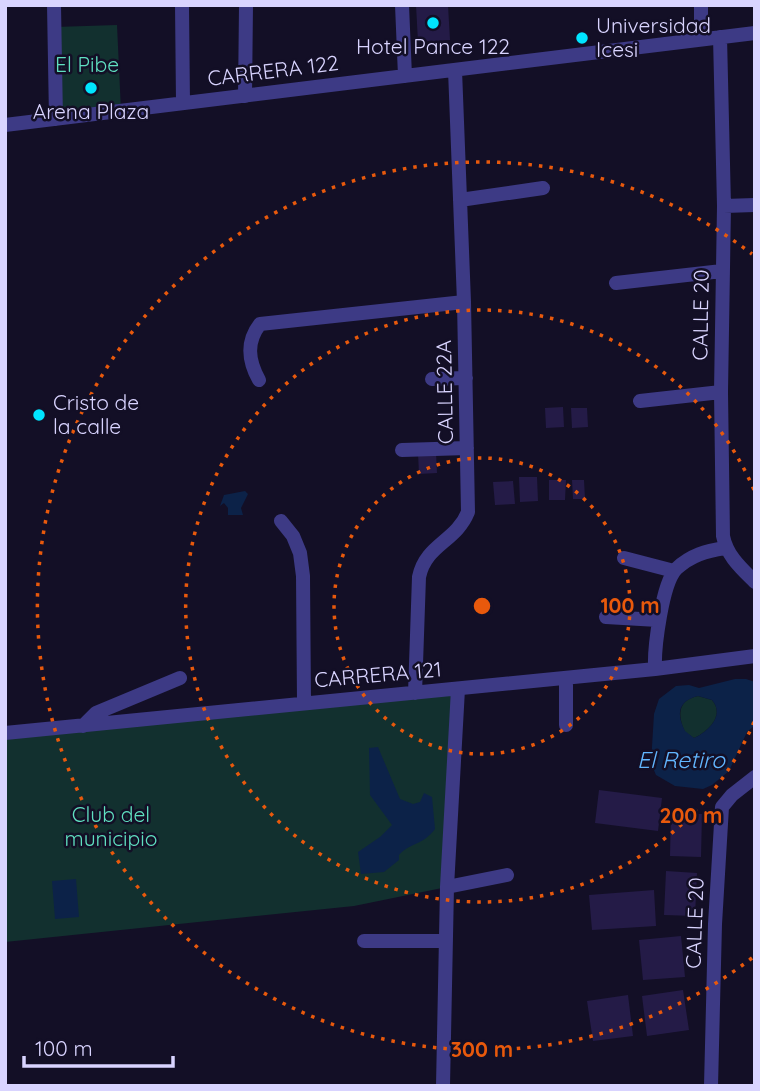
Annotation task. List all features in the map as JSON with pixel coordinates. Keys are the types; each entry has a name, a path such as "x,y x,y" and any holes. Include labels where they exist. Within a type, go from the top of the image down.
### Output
{"street":[{"path":"54,5 56,119"},
{"path":"182,5 183,103"},
{"path":"245,96 246,5"},
{"path":"402,5 405,76"},
{"path":"701,5 701,39"},
{"name":"CARRERA 122","path":"5,125 755,33"},
{"name":"CALLE 20","path":"720,37 724,206 721,392 725,548"},
{"name":"CALLE 22A","path":"415,694 420,570 428,553 463,525 468,512 464,302 455,70"},
{"path":"460,200 543,188"},
{"path":"724,206 755,205"},
{"path":"616,283 722,271"},
{"path":"259,380 251,364 250,349 252,335 260,324 464,302"},
{"path":"432,379 466,378"},
{"path":"640,401 721,392"},
{"path":"402,450 467,448"},
{"path":"281,520 293,536 300,553 303,576 304,704"},
{"path":"655,669 658,621 674,571 700,552 725,548 755,582"},
{"path":"624,558 674,571"},
{"path":"606,617 658,621"},
{"name":"CARRERA 121","path":"5,733 415,694 755,656"},
{"path":"83,726 96,713 180,678"},
{"path":"566,678 566,725"},
{"path":"443,1086 447,887 458,689"},
{"name":"CALLE 20","path":"712,1086 715,924 722,807 732,795 755,777"},
{"path":"447,887 507,875"},
{"path":"364,941 446,941"}],"green space":[{"name":"El Pibe","path":"117,25 121,111 56,119 55,27"},
{"name":"Club del municipio","path":"458,689 447,887 354,906 5,942 5,733"},
{"path":"698,696 712,700 717,711 710,727 694,738 685,732 680,714 686,701"}],"water":[{"path":"245,491 248,494 241,508 243,515 228,515 228,508 224,503 220,506 224,495"},
{"name":"El Retiro","path":"735,679 755,682 755,725 747,732 729,771 703,789 675,786 656,775 651,763 654,714 659,699 676,686 689,685 699,688","holes":["698,696 712,700 717,711 714,722 694,738 685,731 680,719 681,709 691,698"]},
{"path":"378,747 400,799 413,804 420,802 424,793 432,797 435,829 426,838 403,851 399,860 384,872 361,874 358,852 392,825 370,795 369,748"},
{"path":"76,879 79,917 55,919 52,881"}],"building":[{"name":"Hotel Pance 122","path":"416,5 448,5 450,40 418,42"},
{"path":"563,407 564,427 546,428 545,408"},
{"path":"571,408 587,408 588,427 572,428"},
{"path":"436,452 437,473 419,474 418,453"},
{"path":"519,477 537,477 538,501 520,502"},
{"path":"549,480 566,480 565,500 549,500"},
{"path":"572,480 584,480 585,499 573,499"},
{"path":"513,481 515,504 495,505 493,482"},
{"path":"599,790 662,798 658,831 595,823"},
{"path":"671,813 702,814 701,857 670,856"},
{"path":"666,871 697,873 695,916 664,915"},
{"path":"654,890 656,926 592,930 589,895"},
{"path":"681,936 685,977 643,980 639,940"},
{"path":"683,990 689,1030 647,1036 642,996"},
{"path":"628,995 633,1036 593,1041 587,1001"}],"place":[{"name":"Hotel Pance 122","path":"433,23"},
{"name":"Universidad Icesi","path":"582,38"},
{"name":"Arena Plaza","path":"91,88"},
{"name":"Cristo de la calle","path":"39,415"}]}
